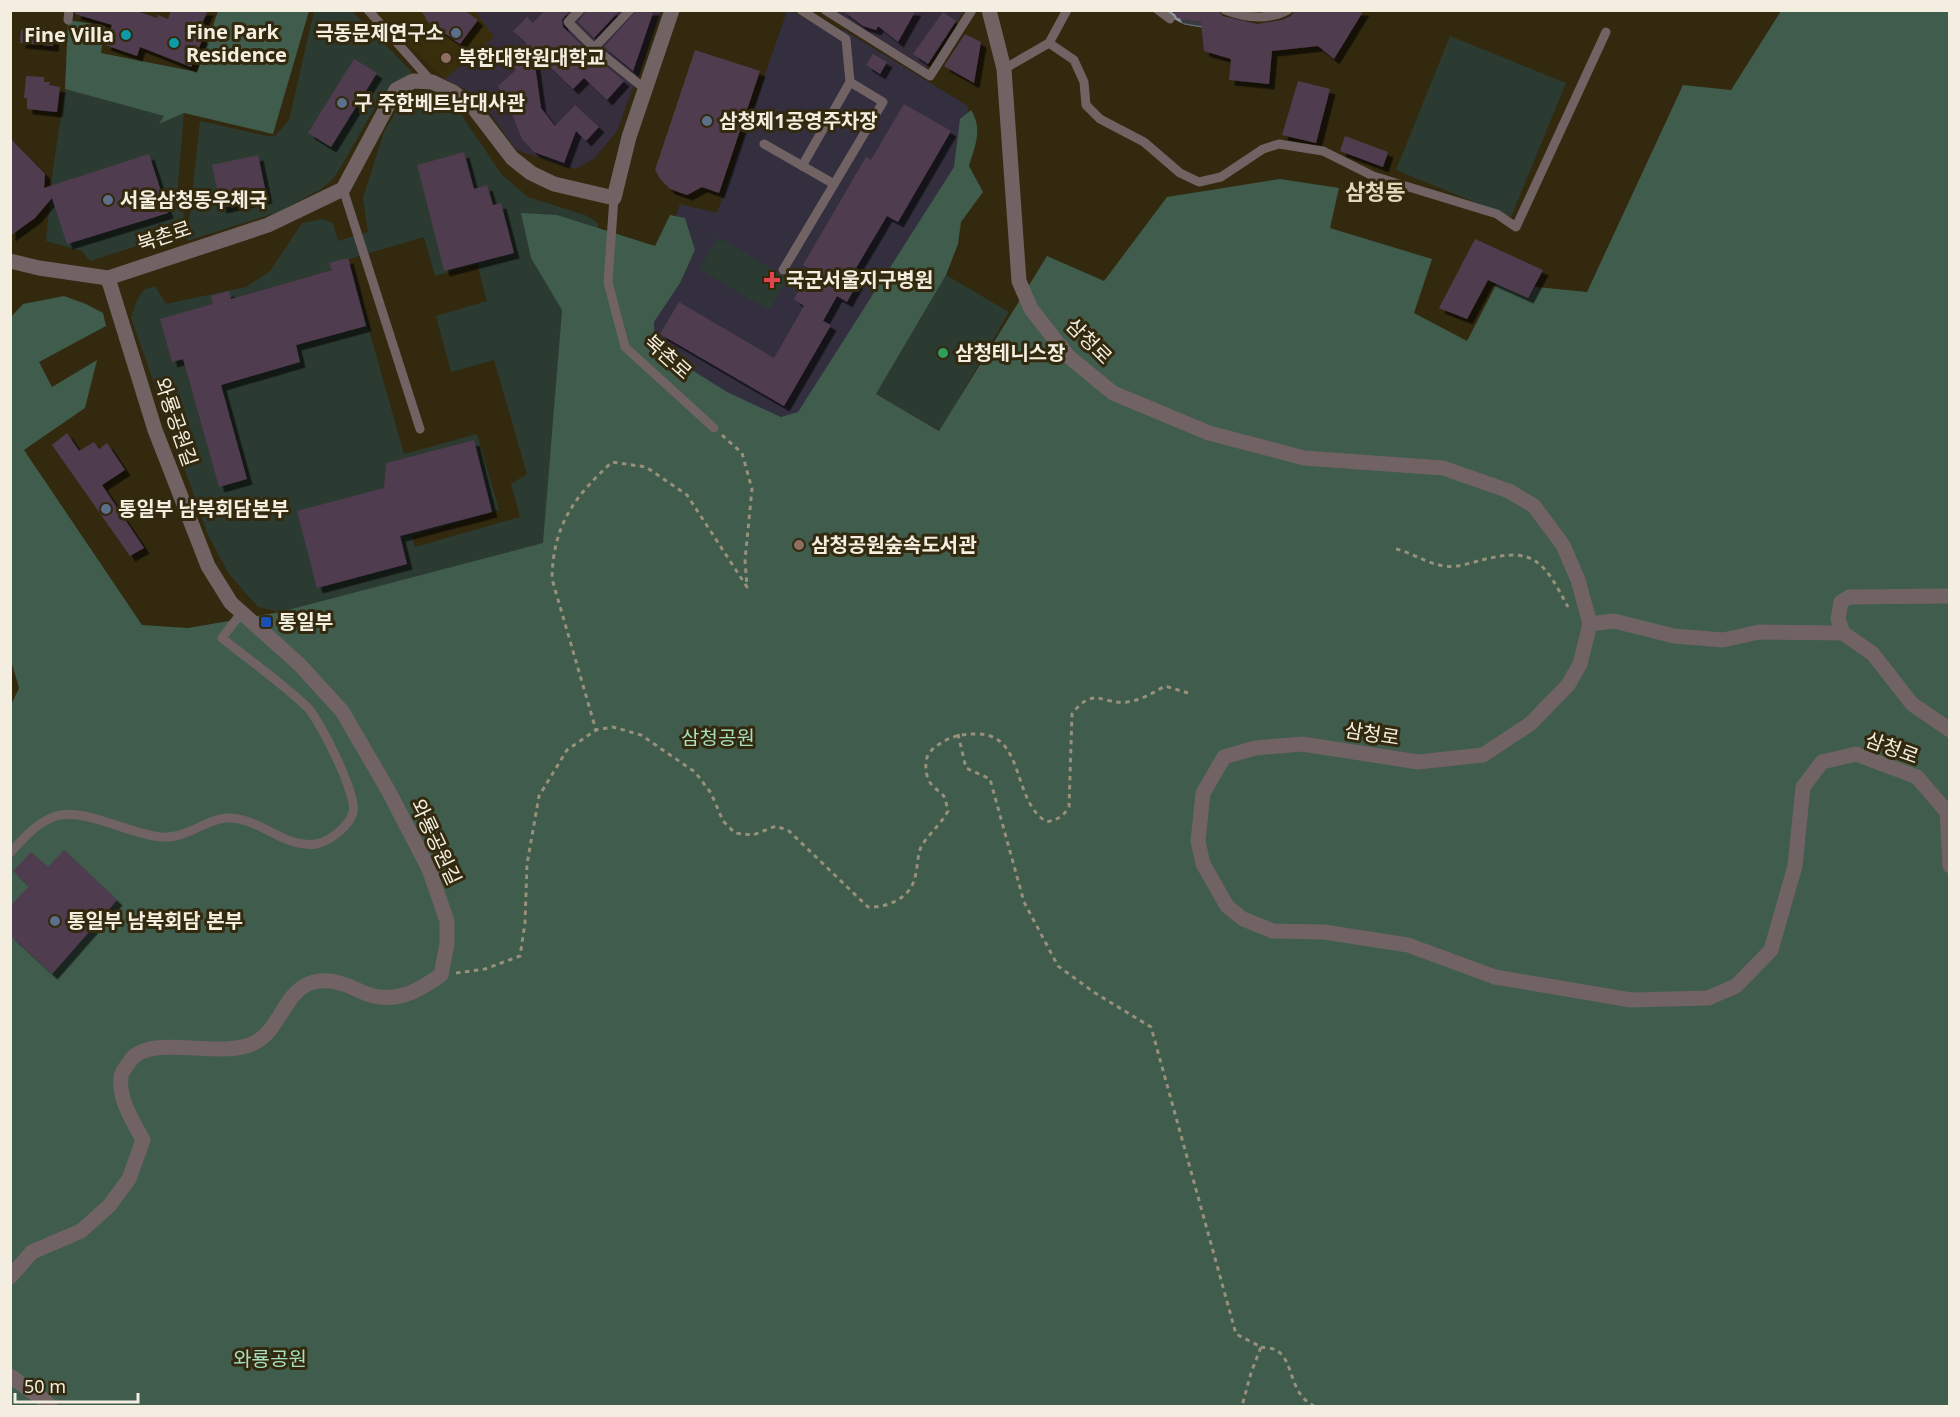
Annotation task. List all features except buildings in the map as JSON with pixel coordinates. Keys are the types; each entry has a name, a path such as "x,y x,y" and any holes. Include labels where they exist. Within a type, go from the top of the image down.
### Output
{"street":[{"name":"북촌로","path":"614,198 629,137 672,10"},
{"name":"삼청로","path":"989,10 1004,69 1019,281 1031,309 1068,356 1113,393 1209,433 1304,458 1443,468 1509,490 1534,506 1563,545 1578,580 1590,624 1580,664 1568,685 1530,724 1483,755 1418,762 1302,744 1255,748 1224,757 1203,794 1198,841 1203,864 1227,906 1243,919 1273,931 1324,932 1408,945 1495,977 1631,1000 1708,998 1736,986 1771,950 1796,866 1803,787 1822,762 1856,754 1917,777 1947,812 1950,866"},
{"path":"343,189 396,90 413,81 432,82 453,92 473,107 512,158 531,173 554,184 614,198"},
{"name":"북촌로","path":"11,264 108,278 150,262 268,225 343,189"},
{"name":"와룡공원길","path":"108,278 155,430 208,566 231,603 299,664 342,711 388,790 429,869 447,921 447,944 441,975"},
{"path":"1843,633 1838,619 1842,602 1849,597 1950,596"},
{"path":"1590,624 1614,621 1674,636 1723,640 1759,632 1843,633 1873,654 1912,704 1950,730"},
{"path":"10,1277 32,1252 81,1231 109,1206 129,1179 142,1140 123,1100 121,1075 134,1055 154,1047 225,1050 254,1043 267,1034 295,993 312,982 331,980 378,997 404,996 417,992 441,975"},
{"path":"10,1376 44,1400 50,1407"}],"lane":[{"path":"368,10 432,82"},
{"path":"580,10 568,22 594,48 645,89"},
{"path":"594,48 630,10"},
{"path":"801,10 846,39 850,82 802,166"},
{"path":"825,10 930,76 972,10"},
{"path":"1004,69 1049,43 1067,10"},
{"path":"1158,10 1170,19"},
{"path":"1225,10 1256,19 1288,10"},
{"path":"1049,43 1074,60 1084,82 1086,105 1100,119 1144,142 1180,173 1199,183 1221,177 1263,149 1279,144 1323,151 1373,176 1497,214 1516,227 1606,32"},
{"path":"783,270 883,102 850,82"},
{"path":"764,144 834,184"},
{"path":"343,189 420,429"},
{"name":"북촌로","path":"614,198 608,282 625,346 714,428"},
{"path":"10,853 32,830 55,816 72,814 162,837 187,834 223,818 242,818 304,844 330,840 341,830 353,813 352,797 322,728 308,707 222,638 242,612"}],"path":[{"path":"596,730 552,579 552,559 566,514 587,485 612,462 646,467 687,495 747,586 745,560 752,489 742,453 714,428"},
{"path":"1396,549 1446,567 1495,557 1526,555 1539,562 1551,574"},
{"path":"441,975 485,969 520,956 525,923 527,864 539,796 567,750 596,730 613,727 641,735 695,772 711,793 723,821 735,833 753,835 776,826 789,831 868,907 880,908 908,893 915,879 921,846 941,824 948,811 944,796 932,786 925,770 926,758 937,745 958,734 981,734 998,738 1004,744 1038,817 1047,822 1064,816 1069,807 1072,714 1079,705 1090,699 1103,698 1123,702 1140,700 1165,686 1188,693"},
{"path":"958,734 966,768 990,779 1024,902 1058,966 1095,993 1151,1027 1236,1334 1261,1347 1276,1350 1284,1358 1299,1394 1314,1407"},
{"path":"1242,1407 1261,1347"}],"shaded area":[{"name":"북한대학원대학교","path":"372,11 475,11 494,37 445,79"},
{"path":"375,11 661,11 617,131 595,158 576,169 516,150 478,96 445,79"},
{"name":"국군서울지구병원","path":"787,11 792,11 842,40 842,29 968,106 967,160 796,429 631,347 680,204 717,213"},
{"path":"828,11 964,11 926,68"}],"green space":[{"path":"218,11 309,11 273,134 184,113 159,124 164,116 65,89 68,20 105,26 101,53 197,72"},
{"path":"314,11 352,11 412,72 382,95 333,179 321,189 278,212 187,241 200,121 275,136 289,120"},
{"path":"1781,11 1949,11 1949,1406 11,1406 10,707 19,688 10,657 10,318 23,304 64,296 103,313 106,326 39,362 52,387 97,360 85,408 24,450 142,625 188,628 280,612 543,543 562,310 531,258 521,213 557,215 655,246 670,215 685,218 695,250 680,283 654,322 655,347 727,392 781,417 798,412 954,167 960,119 971,110 977,124 977,131 969,166 983,192 961,222 958,244 946,275 876,394 939,431 1047,256 1104,281 1167,197 1280,179 1339,188 1330,228 1432,259 1414,313 1467,341 1497,283 1587,292 1683,85 1731,90"},
{"path":"1450,36 1566,83 1511,217 1396,170"},
{"path":"65,89 165,116 160,124 184,113 177,196 184,202 183,231 90,261 82,251 46,241 53,169"},
{"path":"418,97 439,100 456,107 502,175 528,197 585,215 598,223 600,273 562,311 544,544 280,612 258,607 229,574 208,535 131,318 137,300 144,290 155,286 166,304 246,287 270,271 302,223 323,219 333,223 338,241 368,232 363,198 384,132 398,108","holes":["464,152 474,189 487,185 493,205 501,203 514,253 444,271 417,165","424,237 435,276 477,264 487,301 436,316 451,372 494,360 527,474 511,484 520,517 415,547 412,536 499,510 477,434 404,454 349,259","348,258 365,326 296,345 300,362 221,385 247,478 219,486 183,359 213,304 211,296 228,292 231,299 332,270 330,263","474,440 492,512 400,536 407,564 317,587 384,488 386,463"]},
{"path":"718,237 788,278 769,310 699,269"},
{"name":"삼청테니스장","path":"946,275 1009,312 940,431 876,394"}],"waterway":[{"path":"1168,13 1185,22 1208,26"}],"place":[{"name":"극동문제연구소","path":"456,33"},
{"name":"Fine Villa","path":"126,35"},
{"name":"Fine Park Residence","path":"174,43"},
{"name":"북한대학원대학교","path":"446,58"},
{"name":"구 주한베트남대사관","path":"342,103"},
{"name":"삼청제1공영주차장","path":"707,121"},
{"name":"서울삼청동우체국","path":"108,200"},
{"name":"국군서울지구병원","path":"772,280"},
{"name":"삼청테니스장","path":"943,353"},
{"name":"통일부 남북회담본부","path":"106,509"},
{"name":"삼청공원숲속도서관","path":"799,545"},
{"name":"통일부","path":"266,622"},
{"name":"통일부 남북회담 본부","path":"55,921"}],"district":[{"name":"삼청동","path":"1375,192"}],"park label":[{"name":"삼청공원","path":"718,738"},
{"name":"와룡공원","path":"270,1359"}]}
